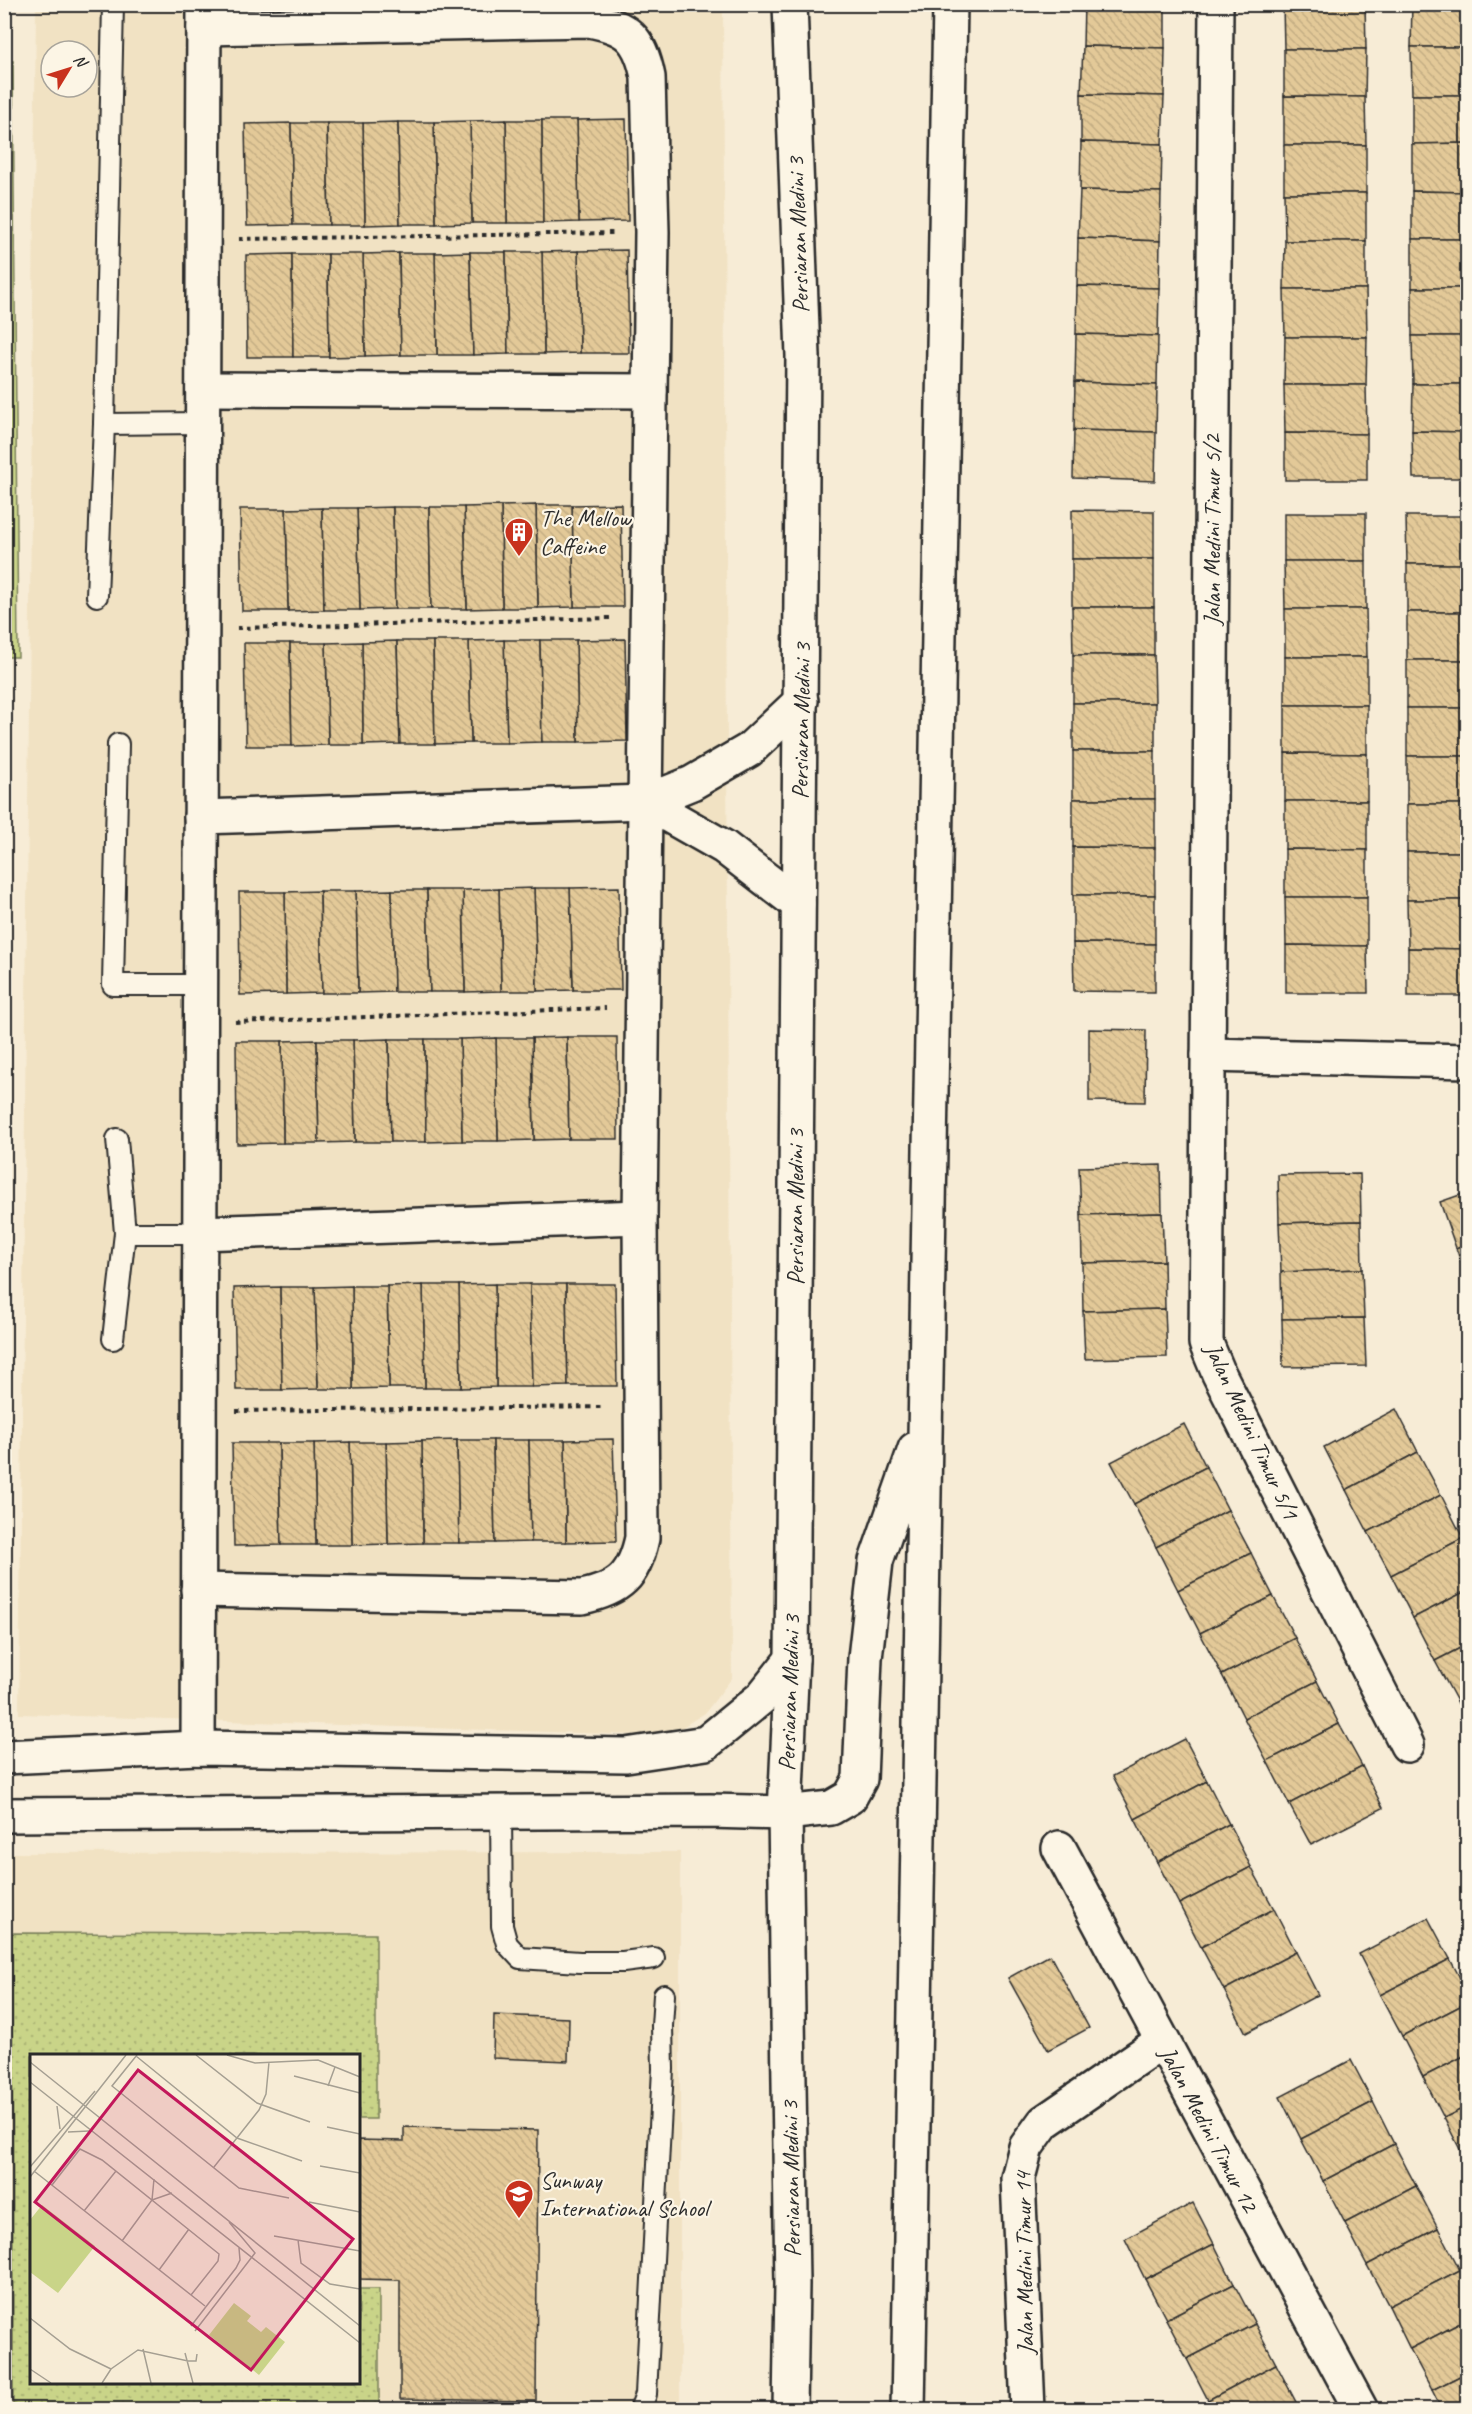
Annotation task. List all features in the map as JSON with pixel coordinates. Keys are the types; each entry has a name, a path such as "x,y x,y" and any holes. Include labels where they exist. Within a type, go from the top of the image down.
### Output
{"street":[{"name":"Persiaran Medini 3","path":"790,4 803,356 792,1659 785,1813 792,2284 790,2409"},
{"path":"908,2409 950,4"},
{"name":"Jalan Medini Timur 5/2","path":"1208,1055 1216,4"},
{"path":"198,1590 582,1597 605,1592 624,1579 637,1560 642,1538 640,1217 652,232 648,77 643,54 630,36 611,24 589,20 204,16 199,1233 199,1412 198,1590 198,1748"},
{"path":"202,389 650,391"},
{"path":"201,817 645,802 692,783 749,750 801,701"},
{"path":"645,802 724,847 798,904"},
{"path":"1208,1055 1467,1060"},
{"name":"Jalan Medini Timur 5/1","path":"1208,1055 1206,1343 1219,1374 1407,1745"},
{"path":"199,1233 640,1217"},
{"path":"4,1815 710,1810 785,1813 831,1808 850,1797 860,1779 865,1658 876,1561 925,1421"},
{"path":"4,1757 198,1748 626,1755 706,1743 761,1698 792,1659"},
{"name":"Jalan Medini Timur 12","path":"1059,1848 1361,2409"},
{"name":"Jalan Medini Timur 14","path":"1028,2409 1018,2178 1026,2147 1044,2122 1161,2041"}],"lane":[{"path":"97,596 104,424 112,4"},
{"path":"104,424 203,423"},
{"path":"118,744 113,985 200,985"},
{"path":"113,1339 125,1233 117,1139"},
{"path":"125,1233 199,1233"},
{"path":"501,1812 502,1926 507,1944 520,1958 580,1962 623,1962 654,1958"},
{"path":"640,2409 646,2394 663,2069 664,1995"}],"path":[{"path":"203,240 652,232"},
{"path":"202,629 647,617"},
{"path":"200,1023 642,1007"},
{"path":"199,1412 641,1407"}],"shaded area":[{"path":"36,5 723,5 732,1678 705,1713 668,1736 19,1714"},
{"name":"Sunway International School","path":"680,1852 680,2409 5,2409 4,1853"}],"green space":[{"path":"4,61 13,61 18,657 4,657"},
{"path":"12,1933 376,1934 376,2119 360,2119 360,2054 30,2054 30,2384 360,2384 360,2289 379,2289 379,2409 13,2409"}],"building":[{"path":"1084,4 1165,4 1165,48 1083,46"},
{"path":"1283,4 1365,4 1366,49 1284,49"},
{"path":"1412,4 1468,4 1468,47 1411,47"},
{"path":"1083,46 1165,48 1164,96 1081,94"},
{"path":"1411,47 1468,47 1468,95 1412,95"},
{"path":"1284,49 1366,49 1365,97 1284,96"},
{"path":"1081,94 1164,96 1162,144 1081,142"},
{"path":"1412,95 1468,95 1468,143 1412,144"},
{"path":"1284,96 1365,97 1366,145 1284,145"},
{"path":"626,119 628,221 579,222 577,120"},
{"path":"506,120 542,120 543,223 507,223"},
{"path":"506,120 507,223 472,223 470,121"},
{"path":"542,120 577,120 579,222 543,223"},
{"path":"470,121 472,223 436,224 434,122"},
{"path":"398,122 400,224 365,225 363,123"},
{"path":"398,122 434,122 436,224 400,224"},
{"path":"291,123 293,225 247,226 245,124"},
{"path":"291,123 327,123 329,225 293,225"},
{"path":"327,123 363,123 365,225 329,225"},
{"path":"1081,142 1162,144 1161,192 1080,190"},
{"path":"1468,143 1468,192 1412,191 1412,144"},
{"path":"1284,145 1366,145 1366,193 1284,193"},
{"path":"1080,190 1161,192 1160,241 1078,238"},
{"path":"1412,191 1468,192 1468,239 1412,239"},
{"path":"1284,193 1366,193 1366,241 1285,241"},
{"path":"1078,238 1160,241 1159,288 1077,286"},
{"path":"1412,239 1468,239 1468,288 1412,288"},
{"path":"1285,241 1366,241 1366,289 1284,289"},
{"path":"627,250 629,353 580,353 578,251"},
{"path":"578,251 580,353 544,354 542,252"},
{"path":"470,252 473,355 437,355 435,253"},
{"path":"470,252 506,252 508,354 473,355"},
{"path":"506,252 542,252 544,354 508,354"},
{"path":"399,253 401,355 365,356 363,254"},
{"path":"399,253 435,253 437,355 401,355"},
{"path":"292,254 293,357 247,357 246,255"},
{"path":"292,254 328,254 329,357 293,357"},
{"path":"328,254 363,254 365,356 329,357"},
{"path":"1077,286 1159,288 1158,336 1076,334"},
{"path":"1412,288 1468,288 1468,336 1412,336"},
{"path":"1284,289 1366,289 1367,337 1285,337"},
{"path":"1076,334 1158,336 1157,385 1075,382"},
{"path":"1412,336 1468,336 1468,384 1413,384"},
{"path":"1285,337 1367,337 1366,385 1284,385"},
{"path":"1075,382 1157,385 1156,432 1074,430"},
{"path":"1413,384 1468,384 1468,432 1412,431"},
{"path":"1284,385 1366,385 1367,434 1285,433"},
{"path":"1074,430 1156,432 1155,481 1073,478"},
{"path":"1412,431 1468,432 1468,478 1413,478"},
{"path":"1285,433 1367,434 1367,480 1285,480"},
{"path":"621,504 623,607 574,607 572,505"},
{"path":"536,505 572,505 574,607 538,608"},
{"name":"The Mellow Caffeine","path":"536,505 538,608 502,608 501,506"},
{"path":"501,506 502,608 467,609 464,507"},
{"path":"393,507 395,609 360,610 357,508"},
{"path":"393,507 429,507 431,609 395,609"},
{"path":"429,507 464,507 467,609 431,609"},
{"path":"322,508 324,610 288,611 286,509"},
{"path":"322,508 357,508 360,610 324,610"},
{"path":"240,509 286,509 288,611 242,611"},
{"path":"1072,510 1154,511 1154,559 1072,559"},
{"path":"1284,513 1366,513 1366,561 1284,561"},
{"path":"1406,516 1468,516 1468,564 1407,564"},
{"path":"1072,559 1154,559 1154,607 1072,607"},
{"path":"1284,561 1366,561 1366,609 1285,609"},
{"path":"1407,564 1468,564 1468,612 1407,612"},
{"path":"1072,607 1154,607 1154,655 1073,655"},
{"path":"1285,609 1366,609 1367,657 1285,657"},
{"path":"1407,612 1468,612 1468,660 1407,660"},
{"path":"625,639 627,741 578,742 576,640"},
{"path":"504,640 540,640 542,742 507,743"},
{"path":"504,640 507,743 471,743 469,641"},
{"path":"540,640 576,640 578,742 542,742"},
{"path":"397,641 400,744 363,745 362,642"},
{"path":"397,641 433,641 435,744 400,744"},
{"path":"433,641 469,641 471,743 435,744"},
{"path":"362,642 363,745 328,745 326,643"},
{"path":"244,643 290,643 292,746 246,746"},
{"path":"290,643 326,643 328,745 292,746"},
{"path":"1073,655 1154,655 1155,703 1073,703"},
{"path":"1285,657 1367,657 1367,705 1285,705"},
{"path":"1407,660 1468,660 1468,708 1407,708"},
{"path":"1073,703 1155,703 1155,751 1073,751"},
{"path":"1285,705 1367,705 1367,754 1285,753"},
{"path":"1407,708 1468,708 1468,756 1407,756"},
{"path":"1073,751 1155,751 1155,799 1073,799"},
{"path":"1285,753 1367,754 1367,801 1285,801"},
{"path":"1407,756 1468,756 1468,804 1407,804"},
{"path":"1073,799 1155,799 1155,848 1073,847"},
{"path":"1285,801 1367,801 1367,850 1285,849"},
{"path":"1407,804 1468,804 1468,852 1407,852"},
{"path":"1073,847 1155,848 1155,895 1073,895"},
{"path":"1285,849 1367,850 1367,897 1285,897"},
{"path":"1407,852 1468,852 1468,900 1407,900"},
{"path":"619,887 621,990 573,990 570,888"},
{"path":"534,888 570,888 573,990 537,991"},
{"path":"534,888 537,991 501,991 499,889"},
{"path":"499,889 501,991 465,992 463,890"},
{"path":"392,890 394,992 358,993 356,891"},
{"path":"392,890 427,890 430,992 394,992"},
{"path":"427,890 463,890 465,992 430,992"},
{"path":"320,891 322,993 286,994 285,892"},
{"path":"320,891 356,891 358,993 322,993"},
{"path":"239,892 285,892 286,994 240,995"},
{"path":"1073,895 1155,895 1155,944 1073,943"},
{"path":"1285,897 1367,897 1367,946 1286,945"},
{"path":"1407,900 1468,900 1468,949 1408,948"},
{"path":"1073,943 1155,944 1155,992 1074,991"},
{"path":"1286,945 1367,946 1368,993 1286,993"},
{"path":"1408,948 1468,949 1468,996 1408,996"},
{"path":"1089,1029 1146,1030 1145,1102 1089,1101"},
{"path":"567,1037 569,1139 534,1140 532,1038"},
{"path":"567,1037 617,1037 618,1139 569,1139"},
{"path":"496,1038 532,1038 534,1140 498,1141"},
{"path":"496,1038 498,1141 462,1141 460,1039"},
{"path":"389,1039 391,1142 355,1142 353,1040"},
{"path":"389,1039 425,1039 426,1142 391,1142"},
{"path":"425,1039 460,1039 462,1141 426,1142"},
{"path":"317,1040 319,1143 283,1143 282,1041"},
{"path":"317,1040 353,1040 355,1142 319,1143"},
{"path":"236,1041 282,1041 283,1143 237,1144"},
{"path":"1161,1165 1162,1213 1081,1215 1079,1167"},
{"path":"1360,1174 1361,1221 1279,1223 1278,1175"},
{"path":"1468,1192 1468,1243 1456,1248 1440,1202"},
{"path":"1162,1213 1164,1261 1082,1263 1081,1215"},
{"path":"1361,1221 1362,1269 1281,1272 1279,1223"},
{"path":"1468,1243 1468,1281 1456,1248"},
{"path":"1164,1261 1165,1309 1083,1311 1082,1263"},
{"path":"1362,1269 1364,1318 1282,1319 1281,1272"},
{"path":"495,1284 530,1284 532,1387 496,1387"},
{"path":"495,1284 496,1387 461,1388 459,1285"},
{"path":"530,1284 566,1284 568,1386 532,1387"},
{"path":"566,1284 615,1284 617,1386 568,1386"},
{"path":"423,1285 459,1285 461,1388 425,1388"},
{"path":"423,1285 425,1388 389,1388 387,1286"},
{"path":"352,1286 387,1286 389,1388 353,1389"},
{"path":"352,1286 353,1389 318,1389 315,1287"},
{"path":"280,1287 282,1390 236,1390 234,1288"},
{"path":"280,1287 315,1287 318,1389 282,1390"},
{"path":"1165,1309 1167,1357 1085,1359 1083,1311"},
{"path":"1364,1318 1366,1366 1283,1367 1282,1319"},
{"path":"1396,1409 1418,1452 1346,1490 1324,1447"},
{"path":"1184,1424 1206,1467 1134,1504 1111,1462"},
{"path":"613,1439 616,1541 566,1542 565,1440"},
{"path":"457,1440 459,1543 423,1543 422,1441"},
{"path":"457,1440 493,1440 495,1543 459,1543"},
{"path":"493,1440 529,1440 531,1542 495,1543"},
{"path":"529,1440 565,1440 566,1542 531,1542"},
{"path":"422,1441 423,1543 388,1544 386,1442"},
{"path":"350,1442 386,1442 388,1544 352,1545"},
{"path":"350,1442 352,1545 316,1545 314,1443"},
{"path":"232,1443 279,1443 281,1545 234,1546"},
{"path":"279,1443 314,1443 316,1545 281,1545"},
{"path":"1418,1452 1441,1495 1368,1532 1346,1490"},
{"path":"1206,1467 1228,1510 1156,1547 1134,1504"},
{"path":"1441,1495 1463,1538 1391,1575 1368,1532"},
{"path":"1228,1510 1251,1553 1178,1590 1156,1547"},
{"path":"1463,1538 1468,1546 1468,1590 1413,1618 1391,1575"},
{"path":"1251,1553 1273,1596 1200,1633 1178,1590"},
{"path":"1468,1590 1468,1644 1435,1661 1413,1618"},
{"path":"1273,1596 1295,1638 1222,1675 1200,1633"},
{"path":"1295,1638 1317,1681 1244,1718 1222,1675"},
{"path":"1468,1644 1468,1698 1458,1703 1435,1661"},
{"path":"1317,1681 1339,1724 1267,1761 1244,1718"},
{"path":"1468,1698 1468,1722 1458,1703"},
{"path":"1339,1724 1362,1766 1289,1804 1267,1761"},
{"path":"1185,1739 1207,1781 1135,1819 1113,1776"},
{"path":"1362,1766 1383,1808 1311,1845 1289,1804"},
{"path":"1207,1781 1229,1824 1157,1862 1135,1819"},
{"path":"1229,1824 1251,1867 1179,1904 1157,1862"},
{"path":"1251,1867 1274,1909 1201,1947 1179,1904"},
{"path":"1274,1909 1296,1952 1224,1990 1201,1947"},
{"path":"1428,1918 1450,1959 1380,1995 1359,1954"},
{"path":"1296,1952 1318,1995 1246,2033 1224,1990"},
{"path":"1050,1955 1089,2028 1048,2050 1008,1978"},
{"path":"1450,1959 1468,1993 1468,2002 1402,2036 1380,1995"},
{"path":"1468,2002 1468,2054 1423,2077 1402,2036"},
{"path":"494,2015 569,2018 568,2061 493,2058"},
{"path":"1468,2054 1468,2106 1444,2118 1423,2077"},
{"path":"1351,2060 1373,2102 1301,2139 1280,2097"},
{"path":"1373,2102 1394,2144 1323,2181 1301,2139"},
{"path":"1468,2106 1468,2158 1465,2159 1444,2118"},
{"path":"404,2127 538,2130 536,2401 400,2399 400,2280 360,2279 360,2140 404,2141"},
{"path":"1394,2144 1416,2186 1345,2223 1323,2181"},
{"path":"1416,2186 1438,2228 1367,2265 1345,2223"},
{"path":"1193,2203 1214,2244 1145,2279 1125,2239"},
{"path":"1438,2228 1460,2270 1389,2306 1367,2265"},
{"path":"1214,2244 1234,2284 1166,2319 1145,2279"},
{"path":"1460,2270 1468,2285 1468,2319 1410,2349 1389,2306"},
{"path":"1234,2284 1255,2324 1187,2359 1166,2319"},
{"path":"1468,2319 1468,2372 1432,2390 1410,2349"},
{"path":"1255,2324 1276,2364 1208,2400 1187,2359"},
{"path":"1276,2364 1297,2404 1287,2410 1213,2410 1208,2400"},
{"path":"1468,2372 1468,2410 1442,2410 1432,2390"}],"place":[{"name":"The Mellow Caffeine","path":"519,558"},
{"name":"Sunway International School","path":"519,2220"}]}
